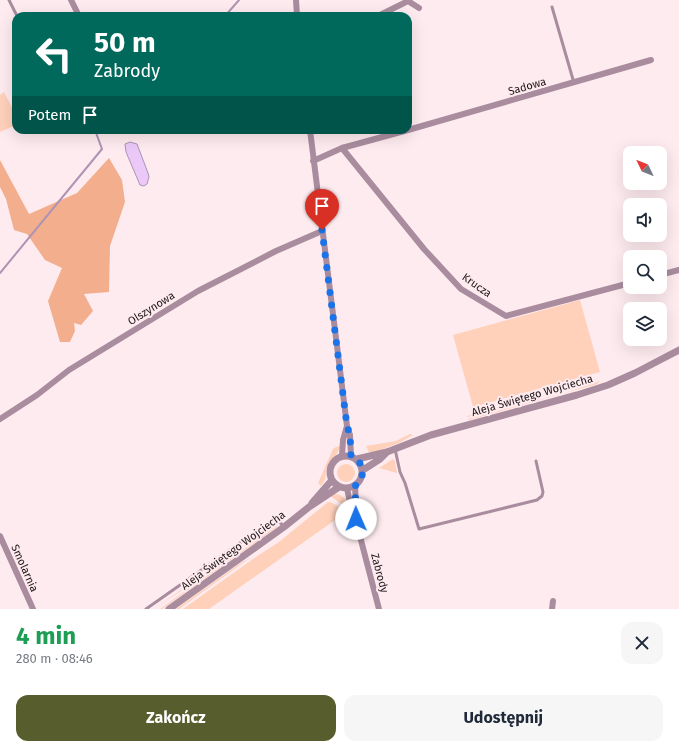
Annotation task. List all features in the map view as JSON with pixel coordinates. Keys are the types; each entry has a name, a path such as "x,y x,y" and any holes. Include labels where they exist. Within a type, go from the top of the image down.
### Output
{"street":[{"path":"71,0 77,12"},
{"path":"296,0 298,12"},
{"path":"386,12 408,1 419,8"},
{"name":"Sadowa","path":"412,129 651,60"},
{"path":"310,134 347,426 354,458"},
{"name":"Sadowa","path":"313,161 342,148 393,134"},
{"name":"Krucza","path":"342,148 424,249 461,289 506,316 623,285"},
{"name":"Olszynowa","path":"0,419 37,395 69,370 198,291 276,251 322,230"},
{"path":"667,273 679,270"},
{"name":"Aleja Świętego Wojciecha","path":"354,458 387,452 431,435 608,385 679,350"},
{"path":"342,456 343,440 347,426"},
{"name":"Aleja Świętego Wojciecha","path":"363,470 380,459 387,452"},
{"path":"342,456 354,458 360,462 363,470 361,479 355,486 347,488 339,487 332,480 330,470 331,465 342,456"},
{"name":"Aleja Świętego Wojciecha","path":"308,507 332,480"},
{"name":"Zabrody","path":"355,486 356,519"},
{"name":"Aleja Świętego Wojciecha","path":"169,609 284,527 308,507 339,487"},
{"name":"Zabrody","path":"347,488 351,508 356,519 379,609"},
{"name":"Smolarnia","path":"0,536 33,609"},
{"path":"552,609 553,601"}],"lane":[{"path":"10,0 15,12"},
{"path":"552,8 574,83"},
{"path":"395,449 400,472 405,483 419,529 537,500 542,496 543,492 536,461"},
{"path":"146,609 274,519 277,519 284,527"}],"shaded area":[{"path":"4,92 12,107 12,127 0,132 0,95"},
{"path":"130,142 137,144 148,173 149,177 147,184 144,186 140,185 126,152 125,144"},
{"path":"109,158 122,180 125,202 110,246 109,292 84,294 93,311 81,325 74,323 75,331 70,342 60,342 48,301 62,268 45,260 27,234 14,230 6,199 0,187 0,160 29,214 77,193"},
{"path":"580,300 600,372 473,407 453,335"},
{"path":"600,381 597,384 469,420 468,419 568,392"},
{"path":"578,386 467,417 467,416"},
{"path":"410,434 413,435 401,442 370,454 366,446 396,441"},
{"path":"340,446 338,452 328,465 325,478 321,486 318,483 333,449"},
{"path":"393,459 395,461 397,473 379,468"},
{"path":"346,464 350,465 354,469 354,477 350,481 346,482 342,481 338,477 337,473 338,469 342,465"},
{"path":"334,494 340,495 344,498 348,507 330,496"},
{"path":"328,502 333,503 347,511 349,516 345,513 209,609 183,609 279,542"},
{"path":"276,522 191,584 154,609"},
{"path":"278,525 162,609 160,609"},
{"path":"251,557 179,609 176,609 239,564"}],"waterway":[{"path":"228,12 239,0"},
{"path":"0,273 102,149 96,134"}],"route":[{"path":"322,230 347,426 351,441 351,456 360,462 363,470 361,479 355,486 356,519"}]}
